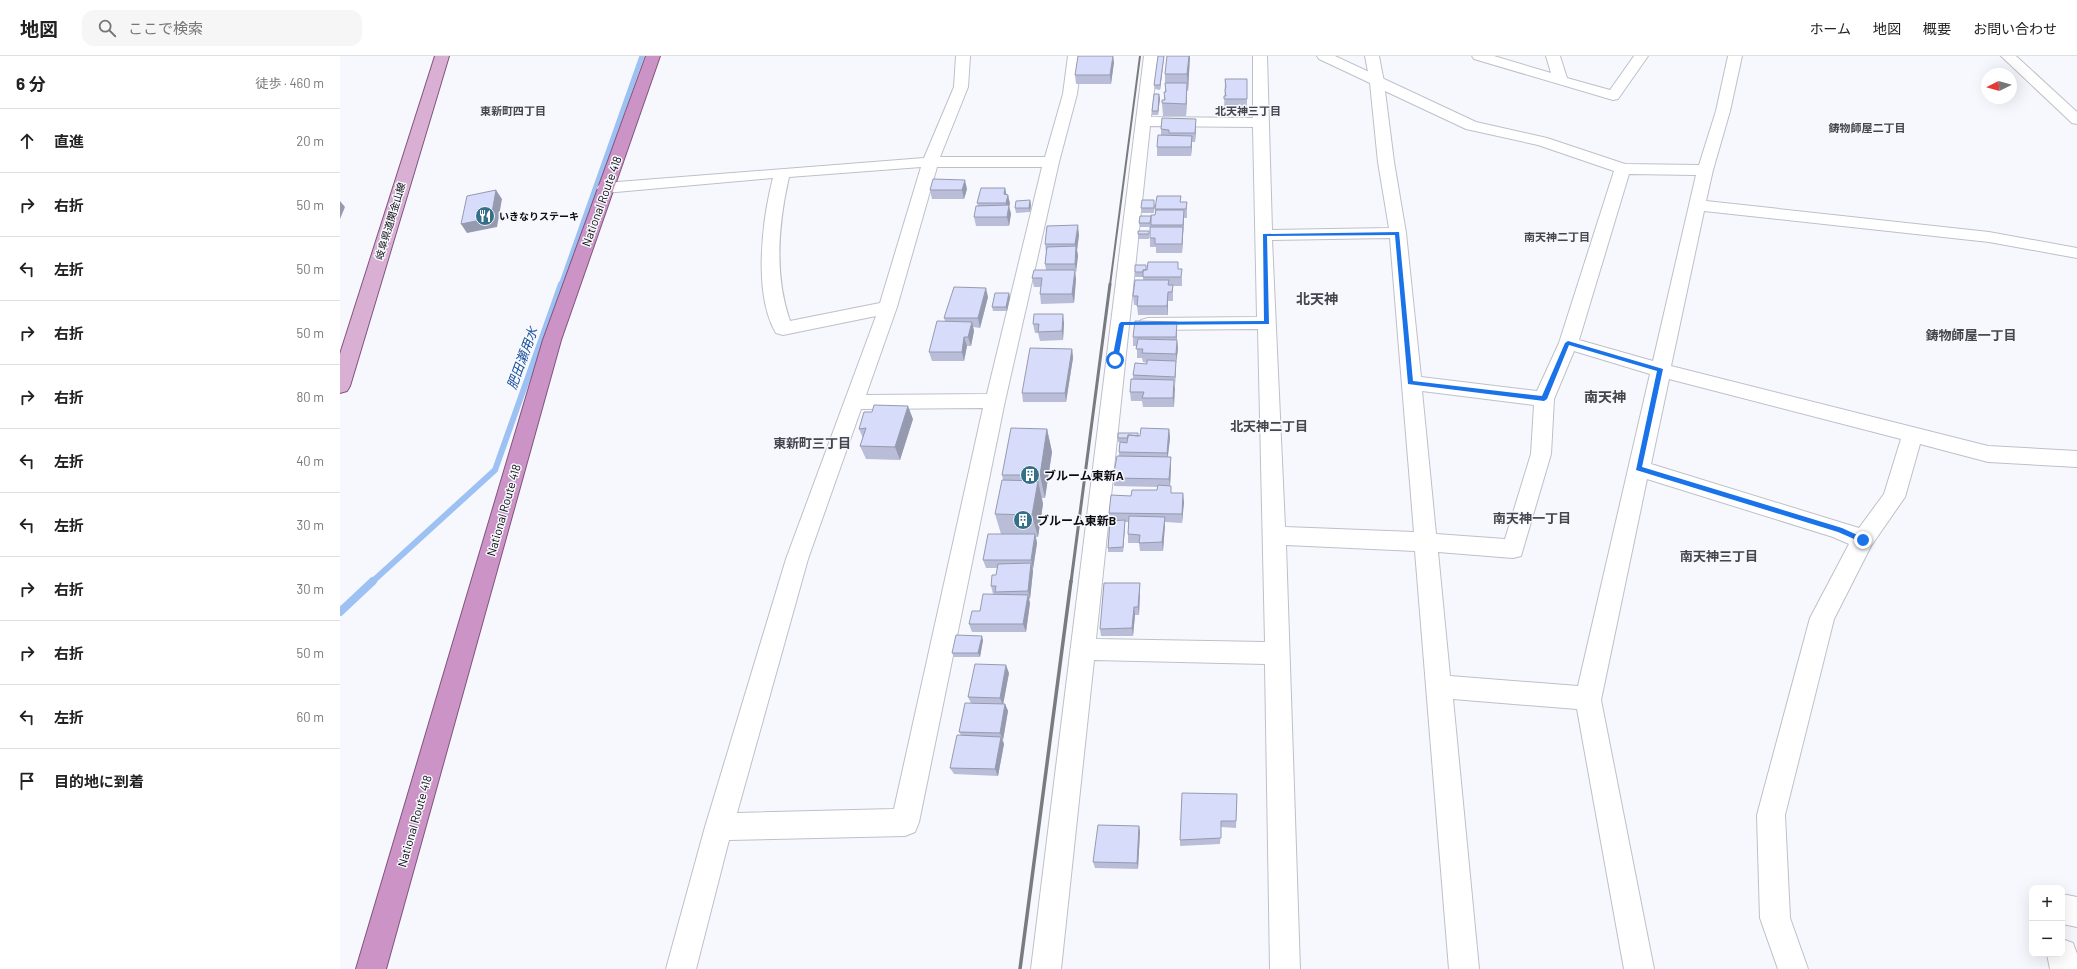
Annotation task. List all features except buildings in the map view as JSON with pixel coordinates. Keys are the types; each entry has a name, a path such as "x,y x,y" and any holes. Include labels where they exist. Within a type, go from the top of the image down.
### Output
{"highway":[{"name":"National Route 418","path":"371,969 552,340 653,56"}],"main road":[{"name":"岐阜県道関金山線","path":"340,386 442,56"}],"street":[{"path":"681,969 719,827 797,559 888,307 930,162 961,87 964,56"},
{"path":"719,827 905,822 995,401 1051,162 1070,94 1075,56"},
{"path":"1046,969 1107,426 1121,324 1151,56"},
{"path":"1260,56 1260,123 1265,235 1274,536 1285,969"},
{"path":"1324,56 1471,126 1542,141 1623,169 1705,170"},
{"path":"1372,56 1377,82 1386,162 1398,233 1424,542 1439,687 1464,969"},
{"path":"1479,56 1560,79 1612,96 1641,56"},
{"path":"1553,56 1560,79"},
{"path":"1639,969 1588,700 1705,170 1723,111 1735,56"},
{"path":"2008,56 2077,120"},
{"path":"1144,121 1260,123"},
{"path":"605,188 930,162 1051,162"},
{"path":"1274,536 1424,542 1513,549 1541,454 1544,399 1568,343 1623,169"},
{"path":"782,173 777,191 770,250 772,282 783,329 888,307"},
{"path":"1698,205 1721,209 1989,237 2077,253"},
{"path":"1265,235 1398,233"},
{"path":"1121,324 1267,323"},
{"path":"1568,343 1660,370 1912,436 1988,454 2077,458"},
{"path":"1410,383 1544,399"},
{"path":"854,402 995,401"},
{"path":"1793,969 1775,918 1771,815 1822,618 1863,540 1894,497 1912,436"},
{"path":"1638,468 1840,530 1863,540"},
{"path":"1083,650 1276,653"},
{"path":"1439,687 1571,696 1588,700"},
{"path":"2065,910 2077,912"},
{"path":"2063,957 2065,969"}],"waterway":[{"name":"肥田瀬用水","path":"561,285 642,56"},
{"name":"肥田瀬用水","path":"372,582 495,470 561,284"},
{"name":"肥田瀬用水","path":"340,612 373,581"}],"railway":[{"path":"1110,285 1140,56"},
{"path":"1071,582 1110,284"},
{"path":"1020,969 1071,581"}],"place":[{"name":"いきなりステーキ","path":"485,216"},
{"name":"ブルーム東新A","path":"1030,475"},
{"name":"ブルーム東新B","path":"1023,520"}],"district":[{"name":"東新町四丁目","path":"513,110"},
{"name":"北天神三丁目","path":"1248,110"},
{"name":"鋳物師屋二丁目","path":"1867,127"},
{"name":"南天神二丁目","path":"1557,236"},
{"name":"北天神","path":"1317,298"},
{"name":"鋳物師屋一丁目","path":"1971,335"},
{"name":"南天神","path":"1605,396"},
{"name":"北天神二丁目","path":"1269,426"},
{"name":"東新町三丁目","path":"812,443"},
{"name":"南天神一丁目","path":"1532,518"},
{"name":"南天神三丁目","path":"1719,556"}],"route":[{"path":"1115,360 1121,324 1267,323 1265,235 1398,233 1410,383 1544,399 1568,343 1660,370 1638,468 1840,530 1863,540"}]}
